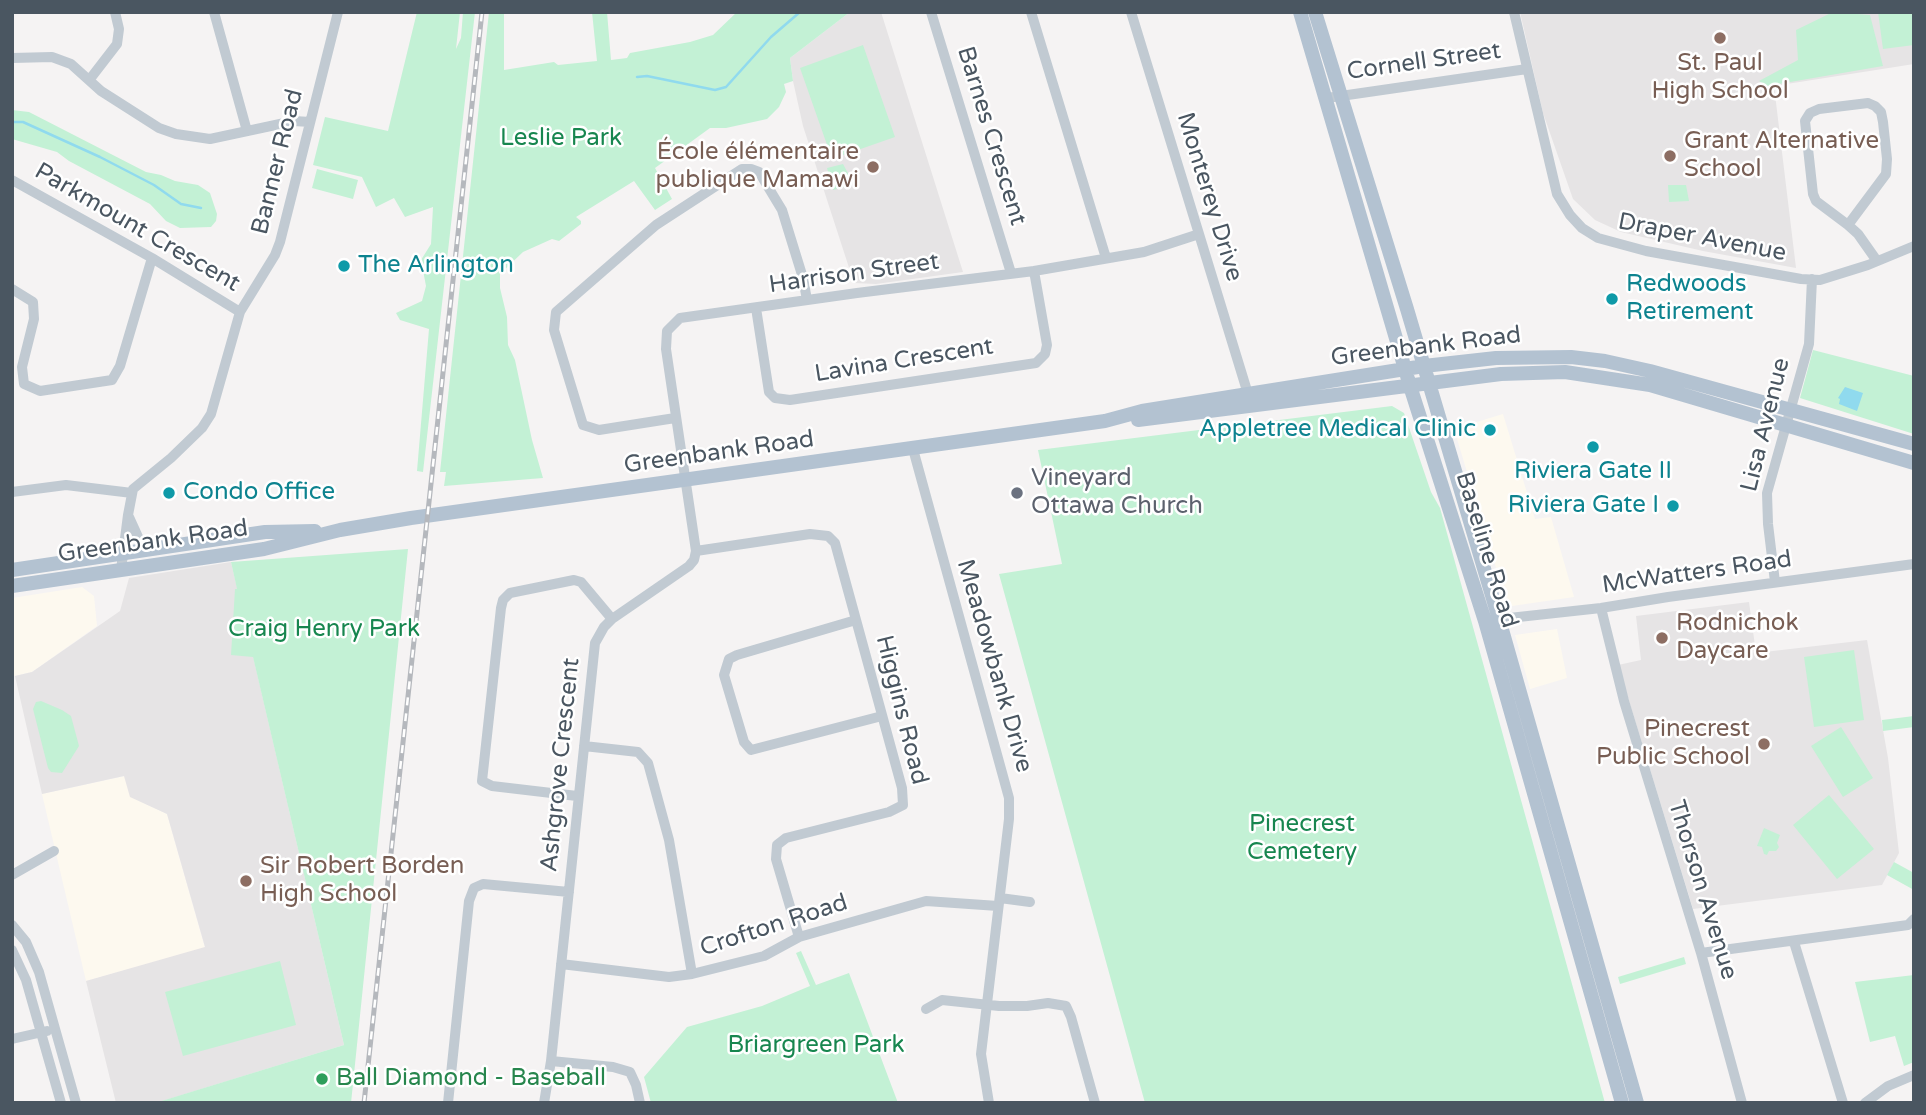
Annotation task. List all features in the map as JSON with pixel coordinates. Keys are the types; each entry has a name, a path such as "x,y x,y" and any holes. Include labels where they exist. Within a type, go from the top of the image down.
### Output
{"main road":[{"name":"Baseline Road","path":"1300,12 1334,97 1424,366 1622,1103"},
{"name":"Baseline Road","path":"1315,12 1334,97 1410,386 1492,620 1637,1103"},
{"name":"Greenbank Road","path":"1105,421 1142,411 1424,366 1512,356 1571,357 1650,371 1914,444"},
{"name":"Greenbank Road","path":"12,586 264,549 340,530 685,480 1105,421 1184,416 1429,383 1534,372 1565,372 1650,385 1914,463"},
{"name":"Greenbank Road","path":"12,570 265,532 340,530"}],"street":[{"path":"90,79 117,44 119,29 114,12"},
{"path":"214,12 247,131"},
{"name":"Banner Road","path":"132,493 135,485 171,458 202,428 211,414 240,312 275,255 280,242 338,12"},
{"name":"Barnes Crescent","path":"931,12 1011,273"},
{"path":"1031,12 1106,258"},
{"name":"Monterey Drive","path":"1131,12 1248,394"},
{"name":"Draper Avenue","path":"1514,12 1557,194 1562,205 1582,228 1598,238 1622,246 1812,279 1825,279 1914,246"},
{"path":"12,58 52,57 71,64 101,91 159,128 176,134 210,139 294,121 310,122"},
{"name":"Cornell Street","path":"1334,97 1527,69"},
{"path":"1848,225 1886,174 1884,122 1881,112 1868,103 1819,109 1810,113 1805,121 1816,201 1858,234 1877,261"},
{"path":"675,418 598,430 583,425 554,330 555,312 656,225 742,169 759,172 782,210 807,300"},
{"name":"Parkmount Crescent","path":"12,180 152,258 240,312"},
{"name":"Harrison Street","path":"685,480 666,349 667,331 680,318 1034,271 1144,252 1199,234"},
{"path":"12,289 33,302 34,319 22,367 24,384 40,391 112,380 120,366 152,258"},
{"name":"Lavina Crescent","path":"756,308 769,392 775,398 790,400 1036,363 1045,354 1046,345 1034,271"},
{"name":"Lisa Avenue","path":"1775,582 1767,493 1809,344 1812,279"},
{"name":"Meadowbank Drive","path":"913,449 1009,797 1009,819 981,1054 989,1103"},
{"path":"685,480 696,551"},
{"path":"12,492 66,485 132,493 121,570"},
{"path":"128,514 139,539 152,550"},
{"name":"Higgins Road","path":"696,551 810,534 828,536 835,543 902,788 903,805 889,812 786,838 777,845 776,859 799,937"},
{"name":"Ashgrove Crescent","path":"544,1103 551,1060 595,643 612,619 689,566 696,551"},
{"name":"McWatters Road","path":"1492,620 1601,608 1914,564"},
{"path":"577,796 492,786 482,781 501,608 503,600 510,593 578,581 612,619"},
{"name":"Thorson Avenue","path":"1601,608 1644,771 1701,953 1742,1103"},
{"path":"856,621 737,655 729,659 724,675 744,742 751,750 881,716"},
{"path":"584,746 638,752 648,764 669,840 692,974"},
{"path":"12,875 54,851"},
{"path":"448,1103 469,901 474,888 483,884 569,892"},
{"name":"Crofton Road","path":"561,964 669,977 692,974 764,956 799,937 926,901 999,902"},
{"path":"999,902 1030,902"},
{"path":"1701,953 1908,925 1914,919"},
{"path":"12,925 26,942 36,962 76,1103"},
{"path":"1794,942 1843,1103"},
{"path":"12,950 26,980 61,1103"},
{"path":"926,1009 942,1000 1027,1006 1048,1003 1066,1006 1095,1103"},
{"path":"12,1039 56,1029"},
{"path":"551,1060 613,1067 630,1072 640,1103"},
{"path":"1865,1103 1888,1086 1914,1075"}],"shaded area":[{"name":"École élémentaire publique Mamawi","path":"850,12 881,12 963,272 876,284 854,283 803,126 790,58"},
{"path":"1520,12 1914,12 1914,64 1774,86 1796,268 1621,232 1595,220 1573,199 1543,113"},
{"path":"1503,414 1535,519 1551,517 1574,597 1512,606 1506,601 1454,429"},
{"name":"Sir Robert Borden High School","path":"231,562 344,1045 156,1103 116,1103 86,981 205,947 167,814 130,797 124,776 42,794 15,676 32,672 120,611 129,578"},
{"path":"82,587 94,596 97,626 32,672 14,676 12,598"},
{"name":"Pinecrest Public School","path":"1749,602 1756,653 1867,640 1888,758 1899,853 1882,885 1693,909 1618,665 1641,660 1636,616"},
{"path":"1557,629 1567,678 1530,689 1515,635"},
{"path":"125,776 131,797 167,814 205,948 86,981 42,794"}],"green space":[{"path":"417,12 460,12 456,49 461,38 463,12 475,12 423,472 417,471 429,329 400,320 396,313 422,301 426,286 421,260 431,244 433,207 405,217 394,198 376,207 362,177 313,165 325,117 388,131"},
{"name":"Leslie Park","path":"489,12 504,12 504,70 554,62 558,65 597,61 592,12 607,12 611,60 627,58 630,53 713,35 737,12 850,12 790,58 793,81 784,84 786,92 779,107 767,119 726,128 710,128 655,168 672,199 655,210 634,181 576,217 581,224 559,241 552,239 523,252 500,274 500,288 507,317 508,345 515,360 543,478 444,486 446,472 440,472"},
{"path":"1833,12 1870,15 1883,66 1767,86 1759,81 1798,60 1796,30"},
{"path":"1878,12 1914,12 1914,45 1883,49"},
{"path":"863,45 895,137 832,159 800,68"},
{"path":"12,110 29,112 146,172 198,185 210,193 217,214 216,221 211,227 180,228 166,221 150,204 57,152 12,139"},
{"path":"843,164 850,177 846,178 848,186 833,190 827,168"},
{"path":"317,169 358,180 353,199 312,188"},
{"path":"1668,185 1686,185 1689,201 1669,202"},
{"path":"1813,350 1914,376 1914,434 1800,398"},
{"name":"Pinecrest Cemetery","path":"1392,406 1404,413 1431,492 1440,508 1605,1103 1145,1103 999,574 1062,564 1038,450"},
{"name":"Craig Henry Park","path":"408,549 351,1103 155,1103 344,1045 253,657 231,655 237,589 231,562"},
{"path":"1854,650 1864,720 1814,727 1804,657"},
{"path":"41,701 71,716 79,746 62,773 51,772 48,768 33,709 36,702"},
{"path":"1914,716 1914,727 1883,731 1882,720"},
{"path":"1841,727 1873,778 1843,797 1811,746"},
{"path":"1829,795 1874,849 1837,879 1793,825"},
{"path":"1764,828 1780,835 1777,843 1779,847 1776,851 1769,851 1767,855 1762,847 1757,846"},
{"path":"1894,862 1914,873 1914,890 1887,875"},
{"name":"Briargreen Park","path":"801,951 816,985 849,973 898,1103 651,1103 644,1077 687,1027 762,1006 810,986 796,953"},
{"path":"1684,957 1686,964 1620,984 1618,977"},
{"path":"280,961 296,1025 183,1056 165,992"},
{"path":"1914,975 1914,1062 1904,1066 1895,1036 1870,1042 1855,982"}],"water":[{"path":"1845,387 1863,393 1857,411 1839,404 1838,398"}],"waterway":[{"path":"637,77 647,76 715,90 726,87 771,37 800,12"},
{"path":"12,122 23,122 100,157 154,185 181,204 201,208"}],"railway":[{"path":"364,1103 482,12"}],"place":[{"name":"St. Paul High School","path":"1720,38"},
{"name":"Grant Alternative School","path":"1670,156"},
{"name":"École élémentaire publique Mamawi","path":"873,167"},
{"name":"The Arlington","path":"344,266"},
{"name":"Redwoods Retirement","path":"1612,299"},
{"name":"Appletree Medical Clinic","path":"1490,430"},
{"name":"Riviera Gate II","path":"1593,447"},
{"name":"Condo Office","path":"169,493"},
{"name":"Vineyard Ottawa Church","path":"1017,493"},
{"name":"Riviera Gate I","path":"1673,506"},
{"name":"Rodnichok Daycare","path":"1662,638"},
{"name":"Pinecrest Public School","path":"1764,744"},
{"name":"Sir Robert Borden High School","path":"246,881"},
{"name":"Ball Diamond - Baseball","path":"322,1079"}]}
